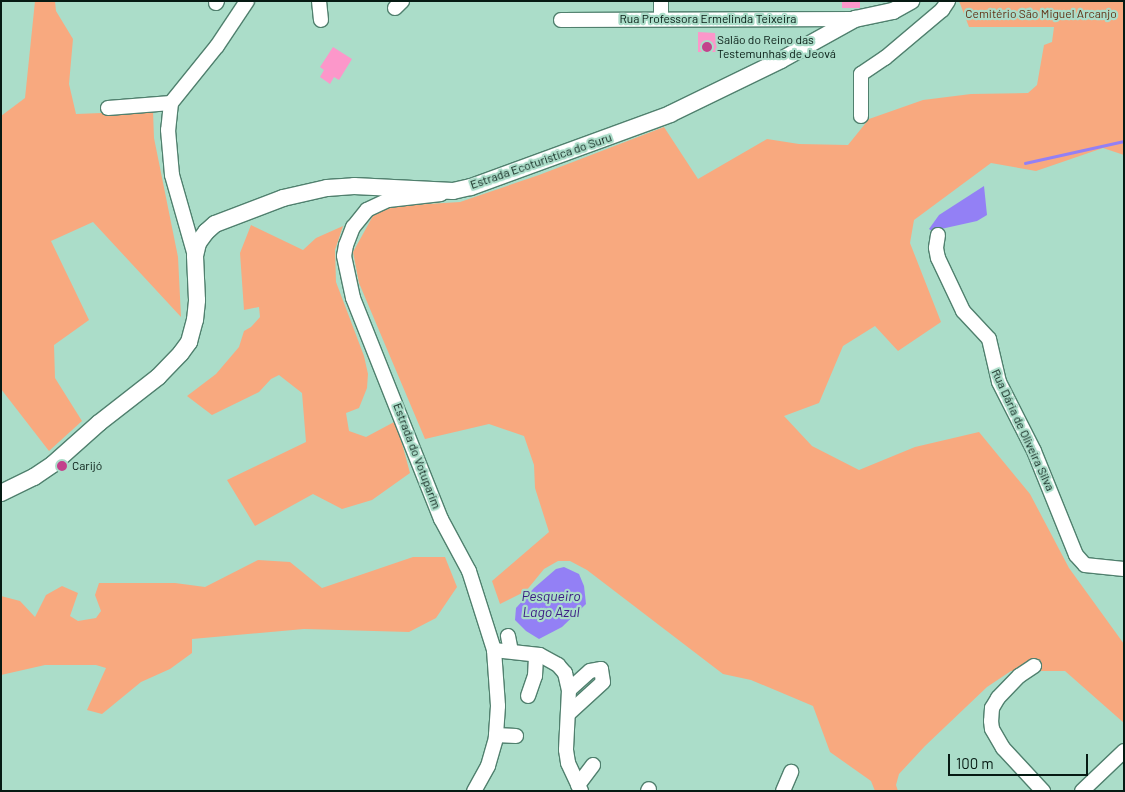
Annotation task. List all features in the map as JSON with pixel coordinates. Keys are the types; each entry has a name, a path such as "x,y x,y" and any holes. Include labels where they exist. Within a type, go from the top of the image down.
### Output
{"main road":[{"name":"Estrada Ecoturistica do Suru","path":"1,493 34,477 53,464 99,422 158,377 181,353 189,342 195,320 195,256 198,243 215,224 265,204 300,193 354,186 453,191 471,187 552,159 690,106 855,19 893,11 911,1"}],"street":[{"path":"195,256 172,176 168,130 171,103 217,46 247,1"},
{"path":"320,1 321,20"},
{"path":"661,1 661,19"},
{"path":"860,116 861,74 885,58 942,10 948,1"},
{"name":"Rua Professora Ermelinda Teixeira","path":"561,20 855,19"},
{"path":"108,108 171,103"},
{"name":"Estrada do Votuparim","path":"453,191 431,197 388,200 375,204 360,216 353,227 344,256 353,298 441,519 469,571 494,650 498,706 496,735 488,766 474,791"},
{"name":"Rua Dária de Oliveira Silva","path":"938,235 936,248 938,258 963,311 989,339 999,382 1034,451 1076,556 1085,565 1124,569"},
{"path":"508,636 511,651"},
{"path":"494,650 536,654 558,665 566,673 570,690 566,750 579,788"},
{"path":"528,696 535,676 536,654"},
{"path":"1034,666 1019,676 998,698 992,708 991,721 992,728 1003,748 1043,791"},
{"path":"568,714 603,682 601,669 590,671 570,690"},
{"path":"496,735 516,736"},
{"path":"1082,791 1124,751"},
{"path":"579,788 593,765"},
{"path":"783,791 790,772"}],"green space":[{"path":"35,1 55,1 56,11 73,39 69,84 76,114 153,111 154,138 178,257 181,317 93,222 51,241 89,320 54,345 55,378 82,421 49,451 1,389 1,116 25,98"},
{"name":"Cemitério São Miguel Arcanjo","path":"959,1 1124,1 1124,155 1103,148 1036,171 991,163 914,220 910,243 941,322 898,351 875,326 843,346 819,403 784,416 812,446 859,470 915,447 979,432 1030,494 1069,568 1124,644 1124,723 1065,671 1011,671 987,687 925,746 899,774 896,785 898,791 875,791 871,781 830,752 813,706 751,680 723,674 587,570 570,561 558,561 544,569 526,591 500,604 492,581 549,532 535,488 534,465 524,436 489,424 425,439 359,283 353,252 374,214 396,206 460,202 539,175 664,127 698,179 767,139 799,144 848,145 869,119 923,100 971,94 1028,93 1037,85 1044,45 1052,42 1054,27 969,27"},
{"path":"251,225 303,250 316,238 343,226 335,250 336,282 364,356 368,374 367,388 359,408 346,413 349,431 366,437 396,421 410,473 372,500 342,509 313,494 255,526 227,480 306,442 302,393 279,375 271,379 259,392 212,415 187,396 216,374 239,347 244,331 251,327 260,317 259,307 244,310 240,253"},
{"path":"413,557 445,557 457,587 436,618 409,632 304,629 192,639 192,653 170,669 141,682 102,714 87,710 106,668 96,665 45,665 1,675 1,596 20,601 35,617 46,595 62,586 78,593 70,616 78,621 96,618 101,611 95,595 99,583 175,583 205,587 258,560 290,562 322,588"}],"water":[{"path":"984,186 987,215 977,221 932,231 929,229 939,215"},
{"name":"Pesqueiro Lago Azul","path":"564,567 579,574 584,586 586,604 562,627 539,639 526,631 515,620 516,608 534,588 556,569"}],"building":[{"path":"842,1 860,1 860,8 842,8"},
{"name":"Salão do Reino das Testemunhas de Jeová","path":"698,32 715,33 717,52 698,52"},
{"path":"333,47 352,59 339,80 334,77 330,84 320,77 324,70 320,67"}],"waterway":[{"path":"1025,163 1124,141"}],"place":[{"name":"Salão do Reino das Testemunhas de Jeová","path":"707,47"},
{"name":"Carijó","path":"62,466"}]}
